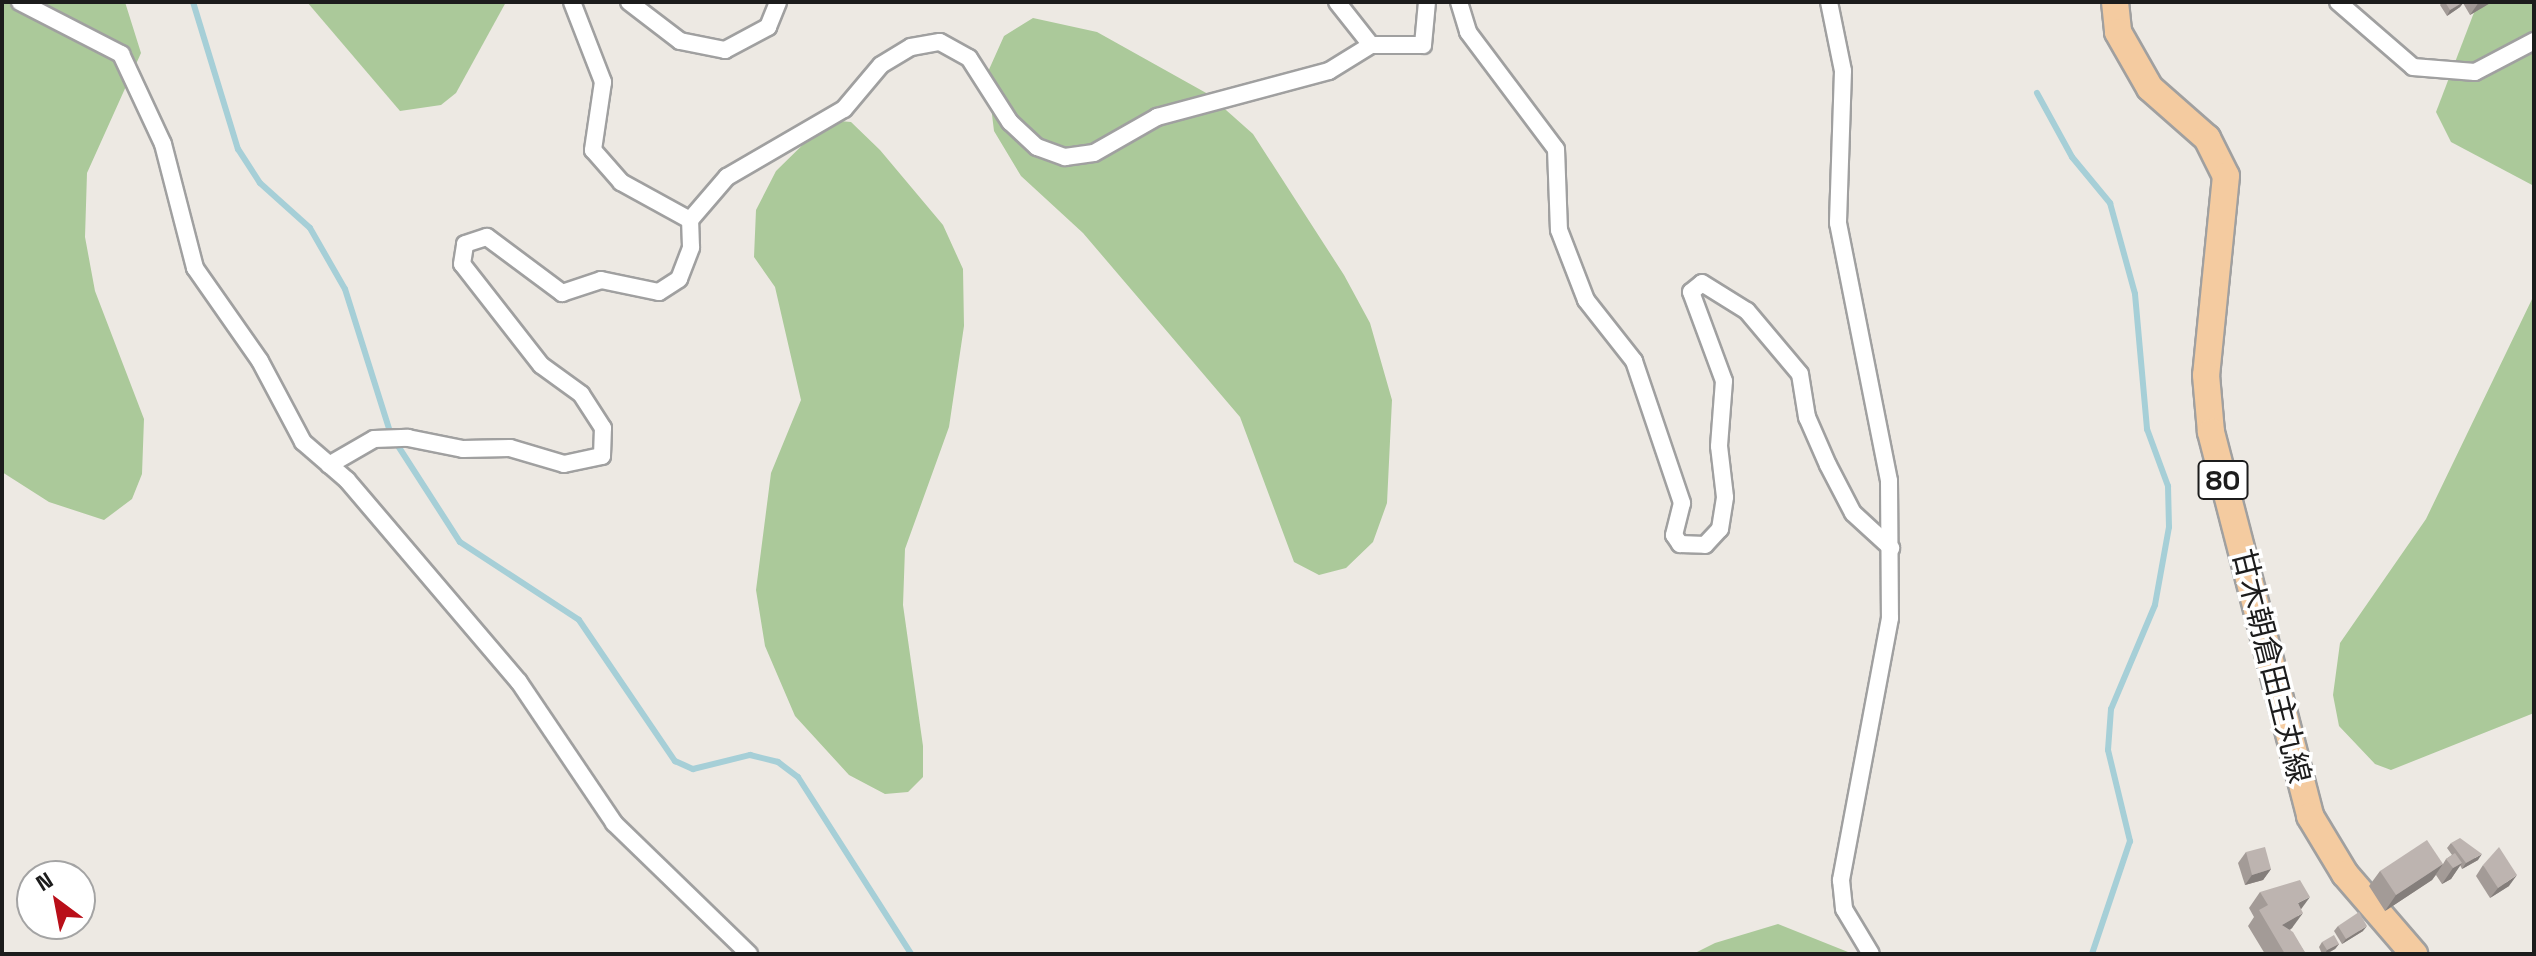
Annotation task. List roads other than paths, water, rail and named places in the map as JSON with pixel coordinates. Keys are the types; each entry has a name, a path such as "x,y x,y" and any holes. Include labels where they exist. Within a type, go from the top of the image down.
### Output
{"main road":[{"name":"甘木朝倉田主丸線","path":"2115,2 2118,32 2150,88 2207,138 2226,176 2206,375 2211,432 2310,816 2345,874 2414,954"}],"street":[{"path":"20,2 121,54 163,144 195,268 260,361 303,442 329,465 519,682 614,823 749,954"},
{"path":"572,2 603,82 593,150 621,182 690,220"},
{"path":"629,2 680,41 725,50 768,27 778,2"},
{"path":"1337,2 1371,45"},
{"path":"329,465 374,439 408,438 463,449 510,448 564,464 602,456 603,428 581,394 523,343 462,264 465,244 487,237 562,293 601,280 659,292 679,279 691,247 690,220 727,177 844,109 881,65 911,47 940,42 969,58 1010,122 1037,147 1065,157 1094,153 1157,117 1329,71 1371,45 1423,45 1427,2"},
{"path":"1459,2 1468,32 1556,149 1559,230 1586,300 1634,361 1682,503 1674,535 1680,544 1691,549 1712,537 1725,497 1719,446 1724,381 1691,292 1702,283 1747,311 1786,353 1853,513 1891,548"},
{"path":"1829,2 1843,71 1838,223 1889,481 1890,618 1841,880 1844,909 1871,954"},
{"path":"2338,2 2413,67 2475,72 2534,41"}],"waterway":[{"path":"193,2 238,149 260,183 310,228 345,289 391,435 460,542 579,620 675,761 693,769 750,755 778,762 798,777 911,954"},
{"path":"2037,93 2072,157 2110,203 2135,294 2147,429 2168,486 2169,527 2155,605 2111,709 2108,750 2130,841 2092,954"}]}
